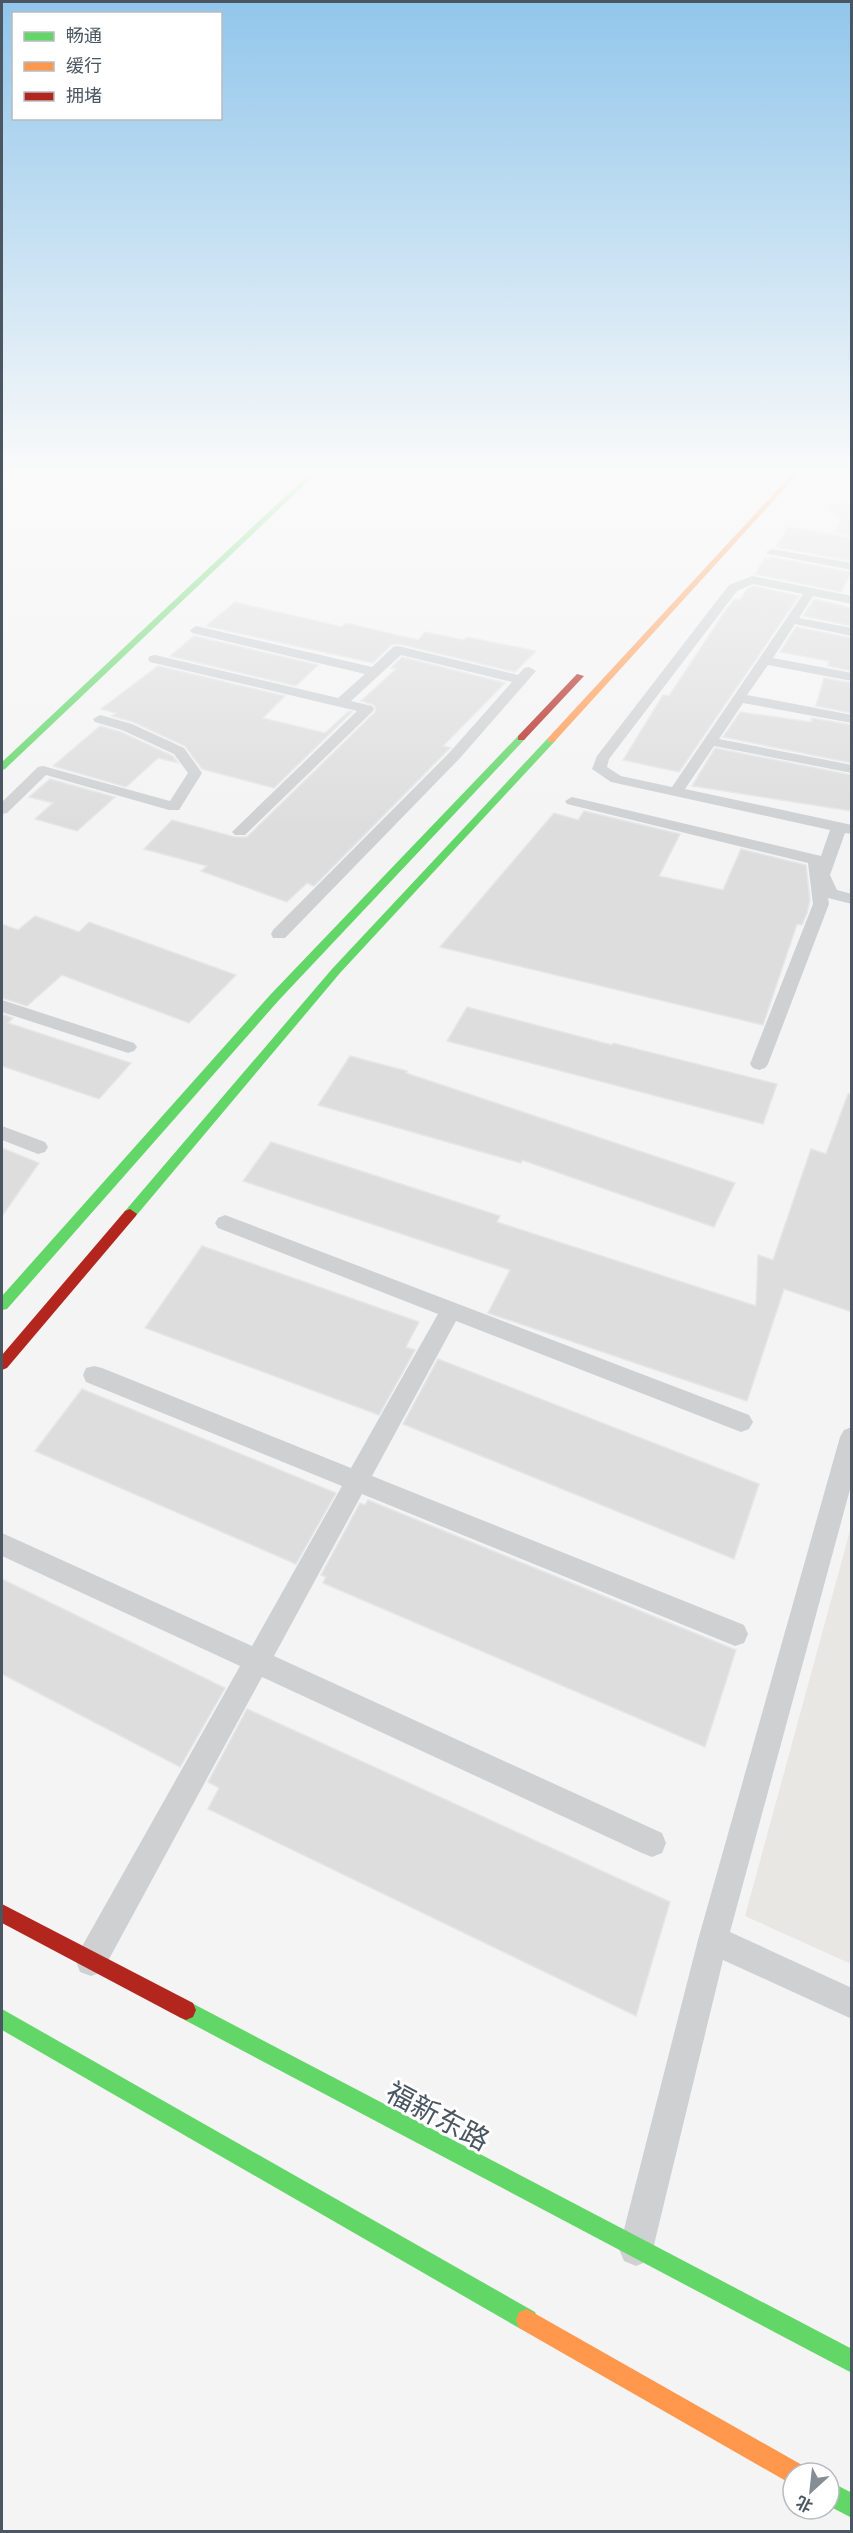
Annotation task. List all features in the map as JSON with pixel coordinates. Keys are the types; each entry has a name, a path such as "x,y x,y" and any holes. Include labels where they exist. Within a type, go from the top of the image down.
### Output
{"main road":[{"path":"2,767 188,592"},
{"path":"2,1364 336,971 397,908 687,592"},
{"path":"2,1305 275,996 590,665"},
{"name":"福新东路","path":"2,1913 636,2250 852,2362"},
{"path":"2,2019 781,2466"}],"lane":[{"path":"730,592 602,759 600,769 616,779 845,828 822,875 830,893 852,899"},
{"path":"676,792 810,592"},
{"path":"811,592 852,600"},
{"path":"792,620 852,632"},
{"path":"196,630 375,672"},
{"path":"279,934 455,755 525,675 398,651 341,703"},
{"path":"155,658 367,709 240,832"},
{"path":"765,660 852,677"},
{"path":"739,698 852,719"},
{"path":"2,810 42,770 174,807 195,773 179,751 127,727 100,719"},
{"path":"710,741 852,769"},
{"path":"572,801 816,860 821,904 759,1064"},
{"path":"2,1006 129,1047"},
{"path":"2,1133 38,1147"},
{"path":"225,1223 741,1422"},
{"path":"92,1961 452,1309"},
{"path":"94,1375 735,1634"},
{"path":"636,2250 713,1940 852,1437"},
{"path":"2,1544 652,1843"},
{"path":"713,1940 852,2004"}],"shaded area":[{"path":"851,1527 852,1964 745,1916"}],"building":[{"path":"745,592 782,592 799,596 679,772 623,760 663,695 669,696 734,599 740,600"},
{"path":"814,599 852,608 852,626 803,616"},
{"path":"235,602 342,627 346,623 418,640 425,632 464,640 467,637 536,651 515,672 399,644 391,645 373,663 206,626"},
{"path":"796,627 852,638 852,671 828,666 829,661 780,652"},
{"path":"194,636 318,665 296,686 170,656"},
{"path":"402,657 505,683 443,746 451,748 314,886 307,883 287,902 201,871 207,866 144,849 172,820 235,837 247,837 374,713 376,710 374,705 361,701 396,669 391,668"},
{"path":"158,666 285,696 263,718 325,733 349,711 352,712 274,788 202,769 185,746 133,722 112,716 116,713 101,709"},
{"path":"824,678 852,683 852,713 816,706"},
{"path":"740,712 811,722 812,718 852,725 852,763 723,737"},
{"path":"100,726 121,732 173,756 178,763 158,758 126,787 53,766"},
{"path":"715,748 852,775 852,811 692,786"},
{"path":"50,779 115,797 77,831 35,819 53,803 29,797"},
{"path":"584,811 680,834 659,876 723,890 741,849 806,865 810,900 807,913 802,925 797,924 763,1025 440,947 554,813 578,820"},
{"path":"35,916 79,932 89,922 236,975 189,1023 62,975 27,1006 2,998 2,924 18,930"},
{"path":"467,1007 612,1045 613,1043 777,1084 763,1124 447,1041"},
{"path":"2,1014 13,1018 8,1023 131,1063 99,1099 2,1066"},
{"path":"350,1056 407,1071 406,1073 735,1183 714,1227 522,1160 521,1163 318,1105"},
{"path":"848,1094 852,1094 852,1312 784,1289 747,1401 488,1313 510,1270 243,1181 271,1142 500,1216 497,1222 756,1306 758,1255 773,1260 811,1149 826,1154"},
{"path":"2,1148 39,1163 2,1216"},
{"path":"202,1246 419,1322 406,1347 415,1350 379,1415 145,1328"},
{"path":"438,1359 759,1484 734,1559 403,1424"},
{"path":"82,1389 336,1493 296,1564 35,1451"},
{"path":"368,1500 736,1650 705,1747 323,1583 326,1577 321,1575 360,1503 365,1505"},
{"path":"2,1579 225,1688 180,1767 2,1674"},
{"path":"247,1709 670,1902 636,2016 208,1809 219,1788 208,1782"}],"traffic: fast":[{"path":"2,767 188,592"},
{"path":"2,1305 275,997 521,738"},
{"path":"130,1214 336,971 551,740"},
{"path":"186,2010 852,2362"},
{"path":"2,2019 527,2320"},
{"path":"841,2500 852,2506"}],"traffic: slow":[{"path":"551,740 687,592"},
{"path":"527,2320 781,2466"}],"traffic: jam":[{"path":"521,738 580,676"},
{"path":"2,1364 130,1214"},
{"path":"2,1913 186,2010"}]}
